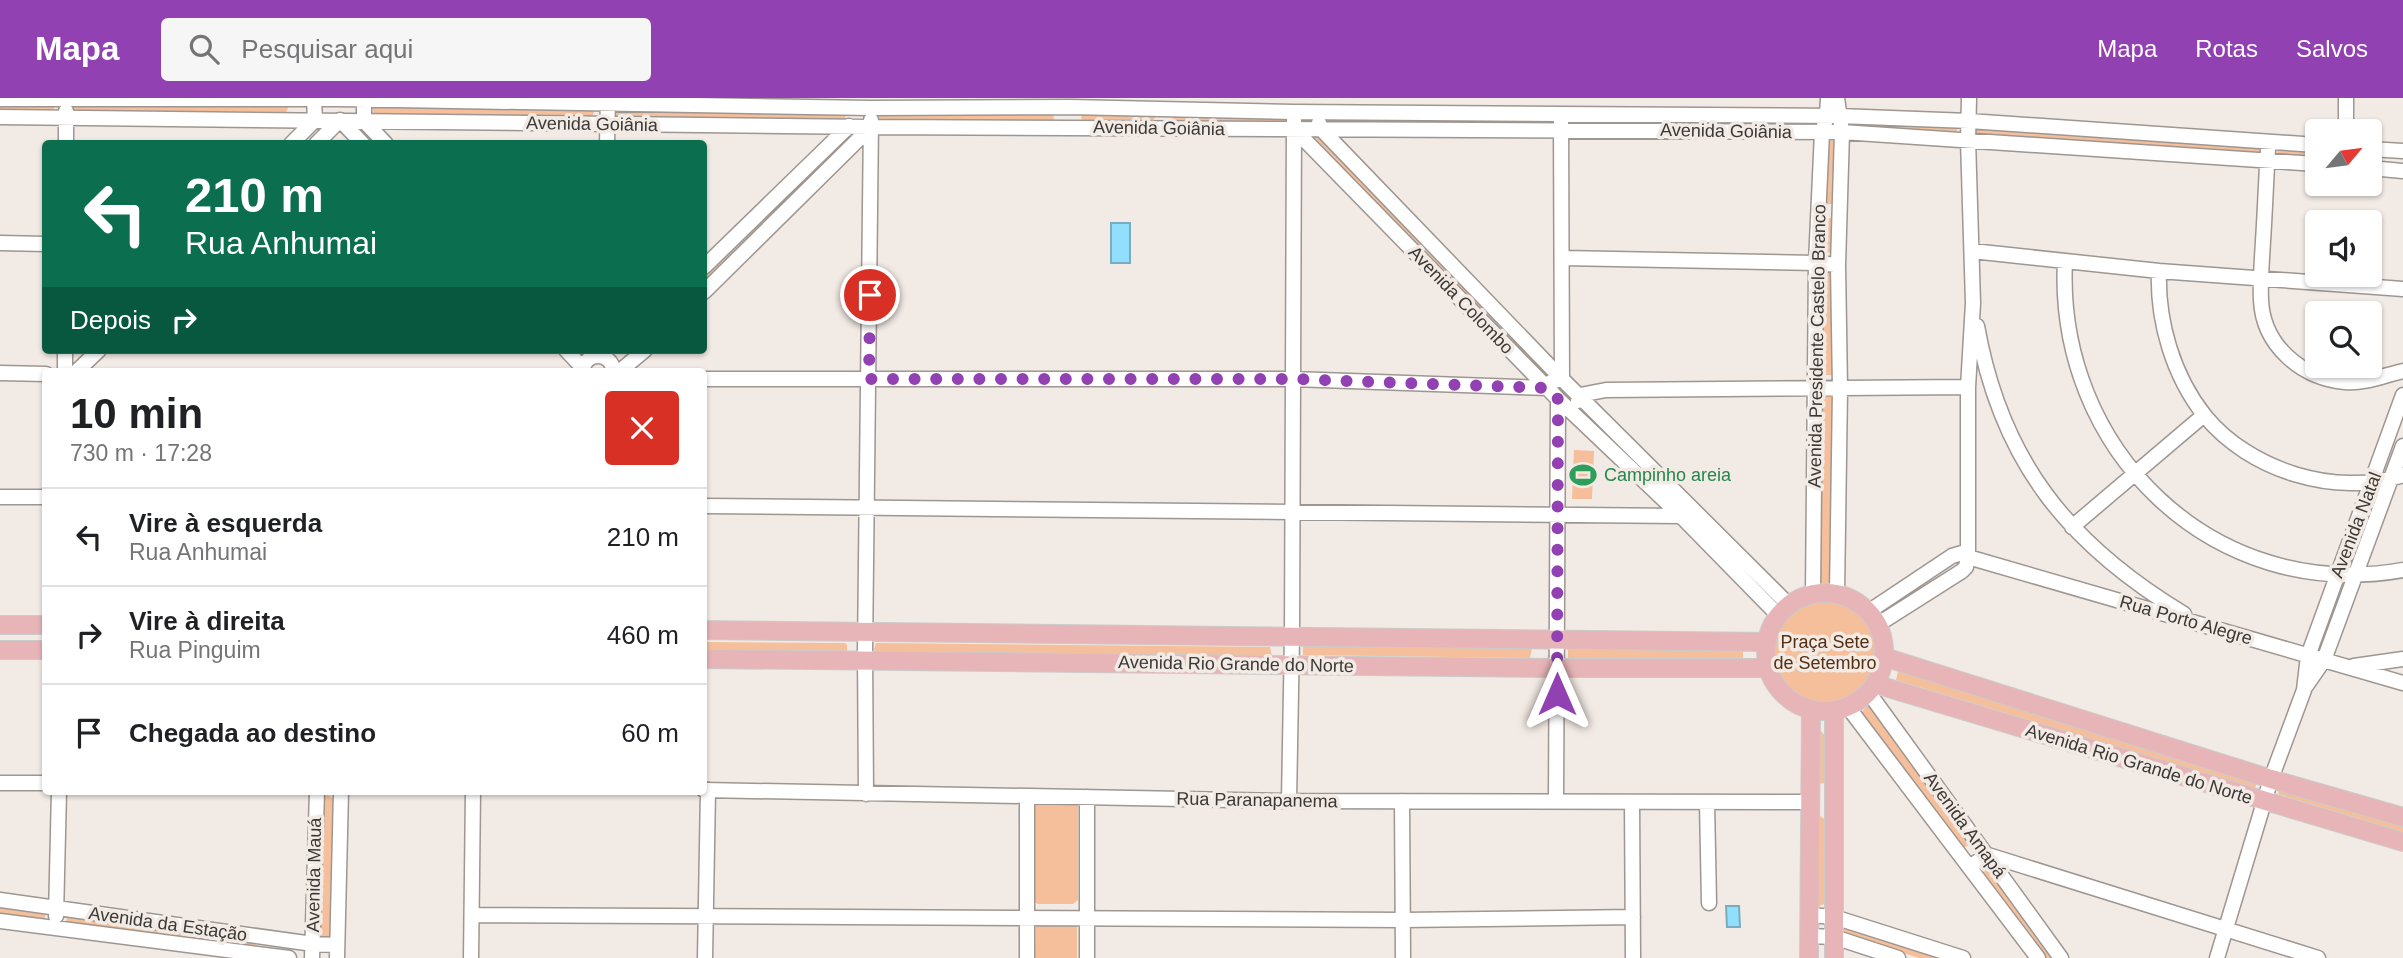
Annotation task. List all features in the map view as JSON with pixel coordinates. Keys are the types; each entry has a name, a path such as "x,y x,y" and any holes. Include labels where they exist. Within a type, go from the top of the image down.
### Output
{"main road":[{"path":"1837,594 1855,601 1873,618 1882,635 1884,657 1872,689 1841,709 1811,710 1784,695 1768,668 1767,642 1784,610 1813,595 1837,594"},
{"path":"0,625 42,625"},
{"name":"Avenida Rio Grande do Norte","path":"707,630 1767,642"},
{"path":"0,650 42,650"},
{"name":"Avenida Rio Grande do Norte","path":"1884,657 2272,779 2403,817"},
{"name":"Avenida Rio Grande do Norte","path":"707,659 1768,668"},
{"name":"Avenida Rio Grande do Norte","path":"1872,689 2403,842"},
{"path":"1834,958 1832,803 1841,709"},
{"path":"1809,958 1811,710"},
{"path":"1811,802 1832,803"}],"street":[{"name":"Avenida Presidente Castelo Branco","path":"1828,98 1833,116 1842,132 1838,265 1840,389 1837,594"},
{"name":"Avenida Presidente Castelo Branco","path":"1813,595 1816,262 1822,132 1833,116 1837,98"},
{"path":"1873,618 1962,571 1968,562 1968,387 1973,303 1969,98"},
{"path":"2346,98 2346,119"},
{"name":"Avenida Goiânia","path":"0,99 608,100 871,108 1070,103 1164,110 1833,116 1969,121 2305,144"},
{"path":"66,99 66,140"},
{"path":"295,140 315,120 314,99"},
{"path":"339,99 341,120 359,140"},
{"path":"364,100 364,121 382,140"},
{"path":"607,140 608,100"},
{"path":"1070,103 1078,118 1070,127"},
{"path":"707,264 849,126 850,107"},
{"path":"866,794 871,108"},
{"path":"1164,110 1164,128"},
{"path":"1289,801 1292,664 1293,112"},
{"path":"1316,112 1321,129"},
{"path":"707,379 1293,379 1548,388 1551,382 1562,379 1561,114"},
{"name":"Avenida Goiânia","path":"0,117 871,127 1842,132 2305,163"},
{"path":"320,140 341,120"},
{"path":"707,289 871,127"},
{"name":"Avenida Colombo","path":"1321,129 1784,610"},
{"name":"Avenida Colombo","path":"1295,130 1563,403 1784,610"},
{"path":"2269,143 2261,301 2270,333 2288,359 2302,369 2346,382 2364,381 2403,371"},
{"path":"2382,150 2403,152"},
{"path":"2382,169 2403,171"},
{"path":"1819,211 1840,212"},
{"path":"0,243 42,244"},
{"path":"1972,251 2159,271 2403,289"},
{"path":"1563,258 1816,262 1838,265"},
{"path":"2065,261 2066,317 2078,373 2086,395 2107,436 2134,473 2166,506 2224,544 2277,564 2355,576 2403,570"},
{"path":"2159,271 2158,293 2168,343 2190,393 2204,415 2218,430 2253,457 2322,481 2342,484 2397,477"},
{"path":"1973,303 2003,422 2026,466 2072,527 2128,578 2200,624"},
{"path":"68,363 89,354"},
{"path":"569,354 581,368"},
{"path":"624,368 640,354"},
{"path":"582,368 586,360 604,356"},
{"path":"0,373 42,374"},
{"path":"1556,801 1556,516 1563,403 1576,404 1580,396 1606,390 1968,387"},
{"name":"Avenida Natal","path":"2304,690 2308,656 2403,395"},
{"path":"2072,527 2204,415"},
{"name":"Avenida Natal","path":"2304,690 2324,660 2355,576 2397,477 2403,446"},
{"path":"0,497 42,497"},
{"path":"707,506 1681,516"},
{"name":"Rua Porto Alegre","path":"1968,557 2403,683"},
{"path":"2349,666 2403,659"},
{"name":"Avenida Amapá","path":"1872,689 2061,958"},
{"path":"2217,958 2264,802 2304,690"},
{"name":"Avenida Amapá","path":"1841,709 1969,867 2038,958"},
{"path":"0,783 42,783"},
{"name":"Rua Paranapanema","path":"707,790 1289,801 1811,802"},
{"path":"55,929 59,795"},
{"name":"Avenida Mauá","path":"312,951 317,795"},
{"name":"Avenida Mauá","path":"337,951 341,795"},
{"path":"471,958 473,795"},
{"path":"705,958 706,795"},
{"path":"1027,797 1027,958"},
{"path":"1087,797 1087,958"},
{"path":"1402,801 1403,958"},
{"path":"1632,802 1633,958"},
{"path":"1707,802 1709,903"},
{"path":"1969,867 1988,855 2318,958"},
{"name":"Avenida da Estação","path":"0,900 265,937 312,951 337,951"},
{"path":"472,915 706,914 1403,920 1633,917"},
{"path":"1810,915 1834,917 1963,958"},
{"name":"Avenida da Estação","path":"0,921 289,958"},
{"path":"1810,936 1834,937 1898,958"},
{"path":"263,954 265,937"}],"green space":[{"path":"0,103 55,107 52,110 0,110"},
{"path":"74,104 288,105 288,108 286,112 74,110"},
{"path":"374,106 592,109 594,113 591,118 374,113"},
{"path":"612,110 846,115 844,120 615,118 612,116"},
{"path":"1053,113 1052,122 882,122 879,118 880,115"},
{"path":"1084,113 1155,117 1152,123 1082,122 1081,116"},
{"path":"1172,115 1284,119 1283,123 1172,123"},
{"path":"1322,116 1549,118 1549,125 1325,124"},
{"path":"1568,119 1812,121 1812,126 1569,125"},
{"path":"1846,122 1957,125 1957,132 1846,129"},
{"path":"1975,125 2262,144 2262,154 1974,135"},
{"path":"1318,135 1548,370 1543,374 1313,139"},
{"path":"844,138 848,140 707,280 707,270"},
{"path":"1824,141 1835,141 1835,204 1823,204"},
{"path":"2278,145 2305,147 2305,158 2277,156"},
{"path":"1824,218 1834,218 1835,252 1825,253"},
{"path":"1821,270 1831,270 1832,375 1822,375"},
{"path":"1821,394 1835,394 1832,589 1819,588"},
{"name":"Campinho areia","path":"1574,450 1594,451 1592,499 1572,499"},
{"name":"Praça Sete de Setembro","path":"1825,601 1844,605 1861,616 1872,633 1876,652 1872,671 1861,688 1844,699 1825,703 1806,699 1789,688 1778,671 1774,652 1778,633 1789,616 1806,605"},
{"path":"707,642 845,643 847,653 707,655"},
{"path":"876,643 1270,647 1272,656 877,654 874,649"},
{"path":"1303,643 1532,648 1530,658 1303,655"},
{"path":"1568,647 1743,649 1743,660 1568,658"},
{"path":"1898,671 2258,779 2255,788 1896,680"},
{"path":"1867,706 1873,706 1971,844 1961,849 1861,713"},
{"path":"1818,731 1826,737 1826,783 1817,784"},
{"path":"2280,785 2403,823 2403,832 2278,794"},
{"path":"328,795 334,799 331,934 330,938 319,938 323,797"},
{"path":"1036,799 1078,801 1078,900 1073,904 1038,904 1033,901 1033,804"},
{"path":"1820,816 1826,820 1827,903 1819,906 1815,903 1816,817"},
{"path":"1985,864 2059,958 2041,958 1979,870"},
{"path":"0,907 46,913 44,921 0,915"},
{"path":"67,917 256,941 255,949 66,924"},
{"path":"1036,921 1077,925 1077,958 1035,958"},
{"path":"1845,927 1941,958 1919,958 1843,934"}],"water":[{"path":"1111,223 1130,223 1130,263 1111,263"},
{"path":"1726,906 1739,906 1740,927 1727,927"}],"place":[{"name":"Campinho areia","path":"1583,475"}],"route":[{"path":"870,295 869,379 1293,379 1548,388 1558,399 1557,694"}]}
